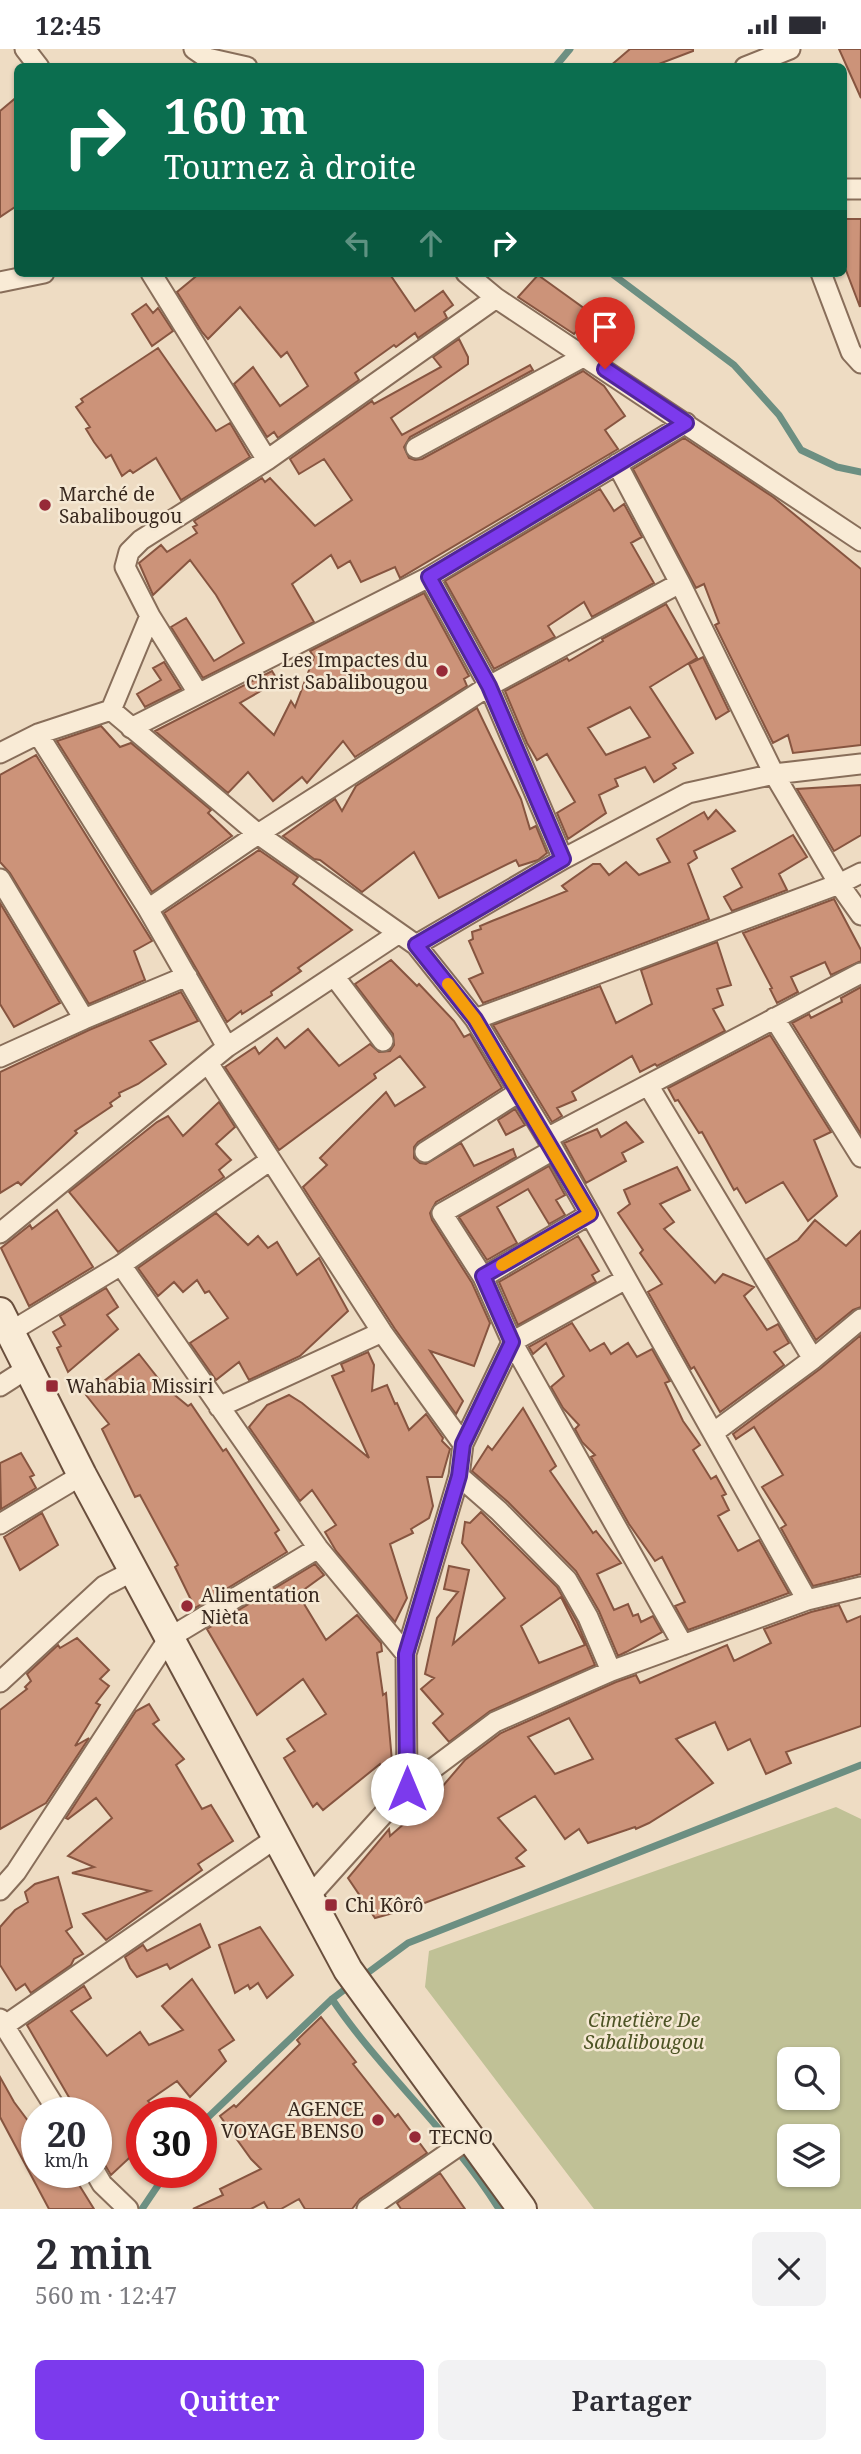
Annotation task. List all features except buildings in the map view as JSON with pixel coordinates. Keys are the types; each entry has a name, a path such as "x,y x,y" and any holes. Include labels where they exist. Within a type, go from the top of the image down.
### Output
{"main road":[{"path":"5,1322 82,1475 354,1979 522,2209"}],"street":[{"path":"25,49 36,63"},
{"path":"194,49 207,58 229,63"},
{"path":"754,63 789,49"},
{"path":"0,282 24,277"},
{"path":"153,277 267,460"},
{"path":"471,277 496,298 861,541"},
{"path":"823,277 858,354"},
{"path":"198,693 150,616 125,567 129,552 141,540 267,460 496,298"},
{"path":"416,448 585,356"},
{"path":"131,728 429,577 686,423"},
{"path":"617,464 680,583 774,774 839,884 861,915"},
{"path":"429,577 489,686 563,859"},
{"path":"148,909 258,834 489,686 680,583"},
{"path":"111,711 150,616"},
{"path":"111,711 258,834 416,945 475,1019 550,1144 807,1599"},
{"path":"0,753 38,734 111,711"},
{"path":"38,734 148,909 227,1047"},
{"path":"416,945 563,859 688,793 774,774 861,764"},
{"path":"475,1019 839,884 861,873"},
{"path":"0,879 84,1019"},
{"path":"0,1233 227,1047 399,933"},
{"path":"683,1645 512,1342 483,1276 442,1213 648,1085 861,973"},
{"path":"0,1057 187,976"},
{"path":"334,976 383,1041"},
{"path":"774,1018 861,1157"},
{"path":"208,1063 382,1332 463,1444"},
{"path":"648,1085 813,1359"},
{"path":"425,1152 519,1092"},
{"path":"5,1322 121,1265 270,1161"},
{"path":"483,1276 590,1214"},
{"path":"121,1265 318,1548 406,1654"},
{"path":"407,1789 406,1654 459,1476 463,1444 512,1342 626,1279"},
{"path":"713,1433 813,1359 861,1319"},
{"path":"219,1407 382,1332"},
{"path":"0,1385 28,1368"},
{"path":"0,1524 82,1475"},
{"path":"459,1476 499,1511 567,1580 588,1617 611,1671"},
{"path":"0,1890 16,1873 169,1638 318,1548"},
{"path":"0,1682 104,1587 133,1571"},
{"path":"308,1898 407,1789 495,1722 611,1671 807,1599 861,1587"},
{"path":"49,2097 2,2022 276,1838"},
{"path":"367,2209 470,2138"},
{"path":"106,2188 128,2209"}],"green space":[{"name":"Cimetière De Sabalibougou","path":"836,1807 861,1819 861,2209 594,2209 425,1987 429,1951"}],"waterway":[{"path":"558,63 570,49"},
{"path":"616,277 734,365 779,415 801,450 837,467 861,472"},
{"path":"362,1977 408,1943 861,1765"},
{"path":"217,2109 332,1999 352,1984"},
{"path":"332,1999 460,2155 499,2209"},
{"path":"142,2209 156,2188"}],"slow traffic":[{"path":"448,984 475,1019 590,1214 502,1265"}],"place":[{"name":"Marché de Sabalibougou","path":"45,505"},
{"name":"Les Impactes du Christ Sabalibougou","path":"442,671"},
{"name":"Wahabia Missiri","path":"52,1386"},
{"name":"Alimentation Nièta","path":"187,1606"},
{"name":"Chi Kôrô","path":"331,1905"},
{"name":"AGENCE VOYAGE BENSO","path":"378,2120"},
{"name":"TECNO","path":"415,2137"}],"route":[{"path":"407,1789 406,1654 459,1476 463,1444 512,1342 483,1276 590,1214 475,1019 416,945 563,859 489,686 429,577 686,423 605,369"}]}
